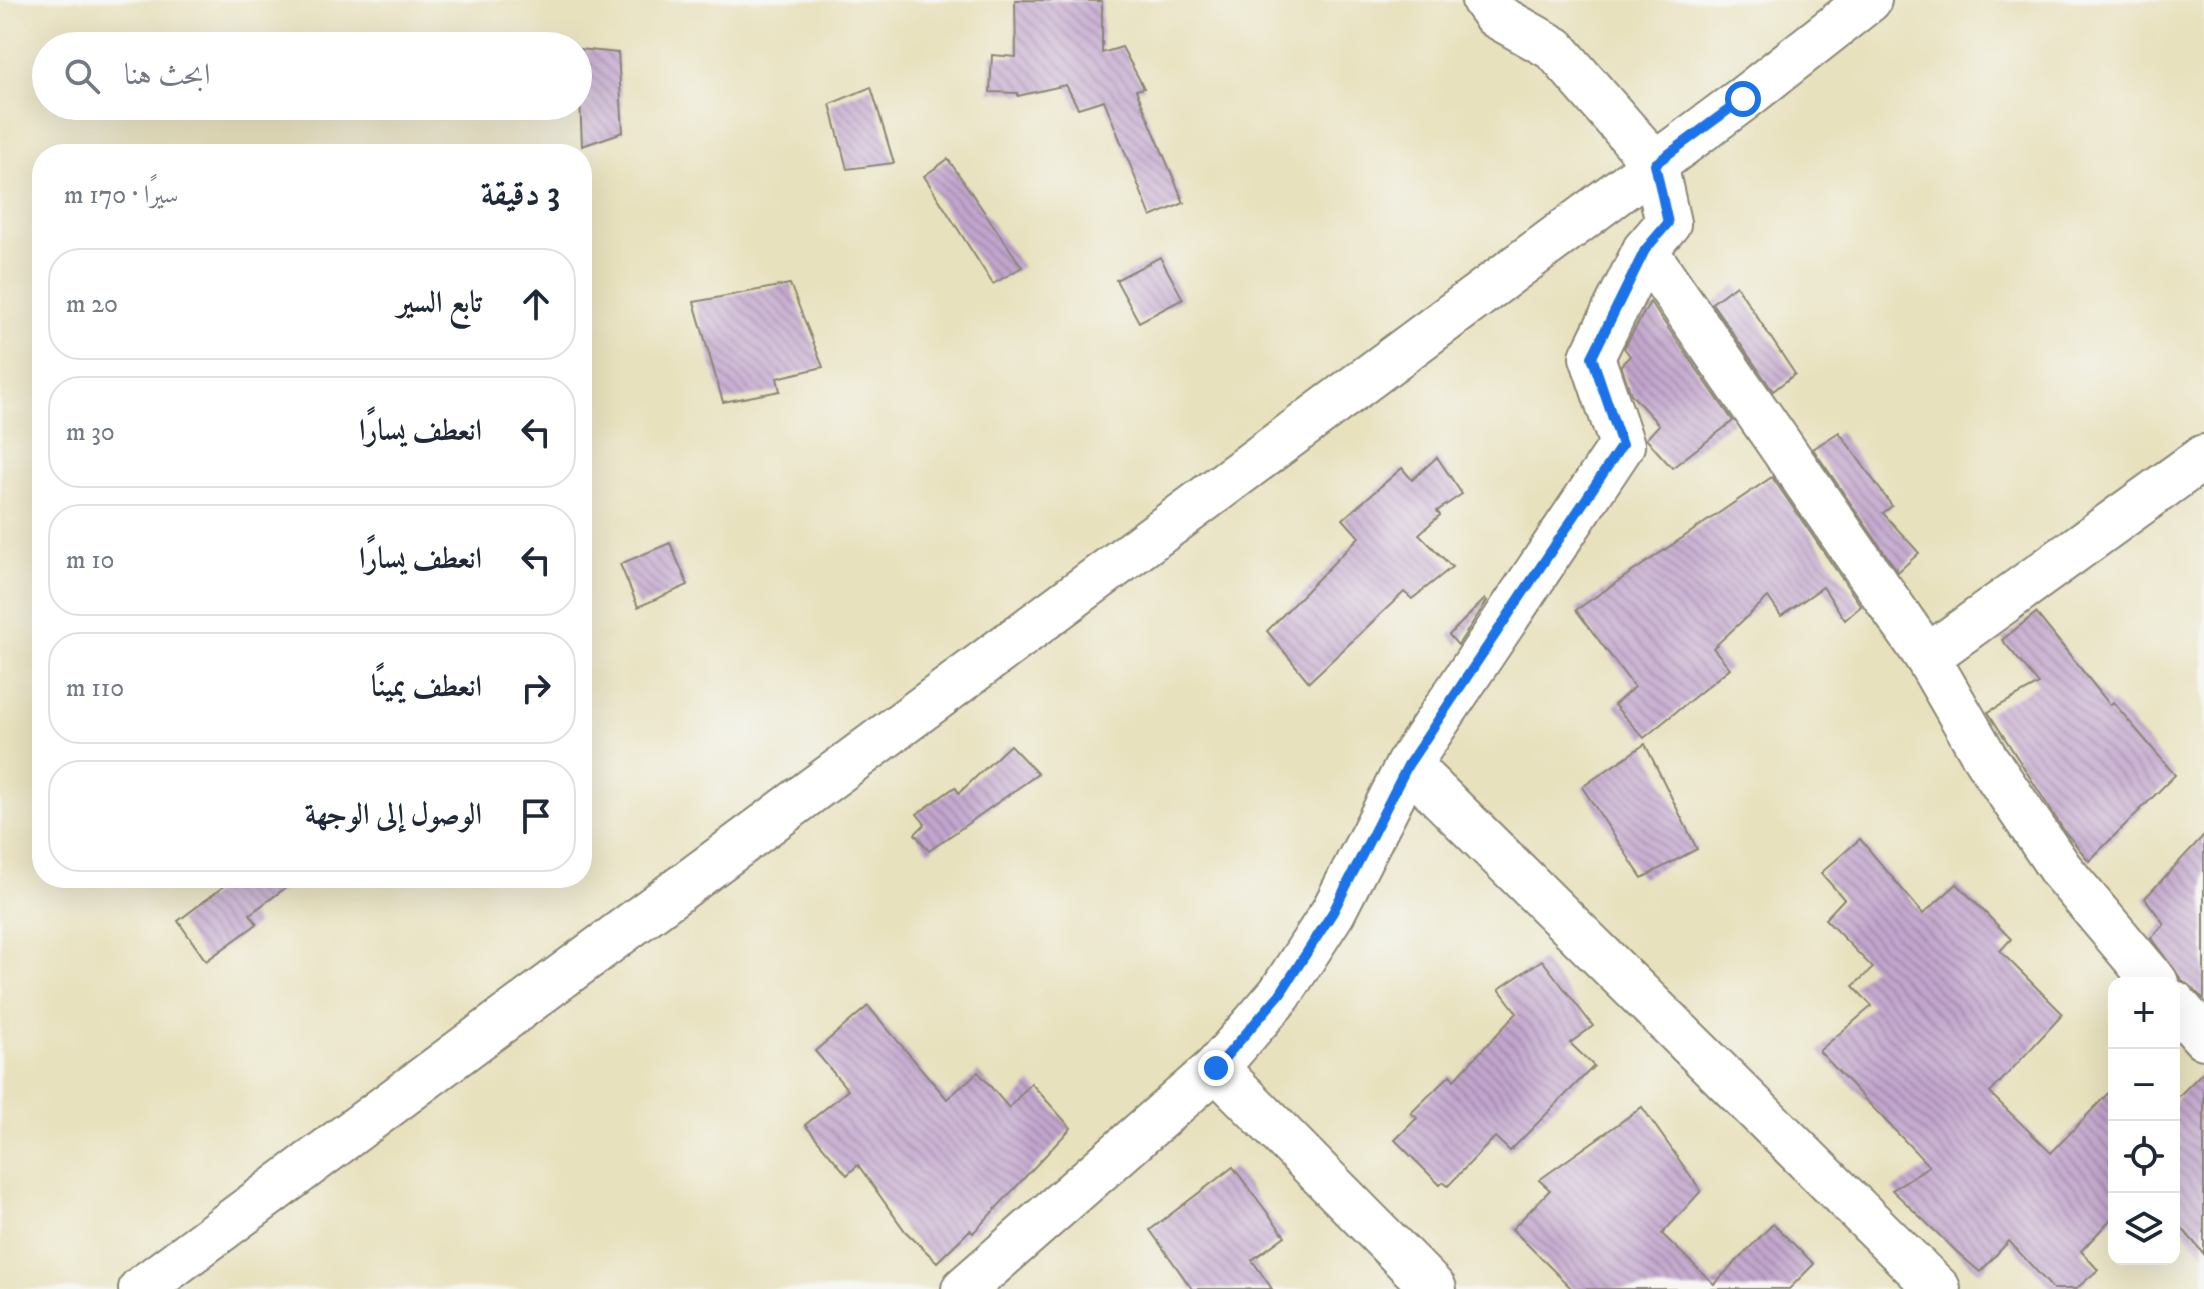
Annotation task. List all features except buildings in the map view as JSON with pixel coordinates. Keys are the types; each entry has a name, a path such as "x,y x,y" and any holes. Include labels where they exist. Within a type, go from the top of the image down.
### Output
{"street":[{"path":"964,1289 1216,1068 1280,994 1333,912 1408,765 1622,445 1592,357 1645,250 1668,223 1655,164 1555,49 1495,15 1484,0"},
{"path":"141,1289 1655,164 1869,0"},
{"path":"1645,250 1927,657 1986,759 2061,870 2151,977"},
{"path":"1927,657 2204,457"},
{"path":"1408,765 1938,1289"},
{"path":"2180,1010 2204,1037"},
{"path":"1216,1068 1434,1289"}],"route":[{"path":"1216,1068 1280,994 1333,912 1408,765 1622,445 1592,357 1645,250 1668,223 1655,164 1743,99"}]}
